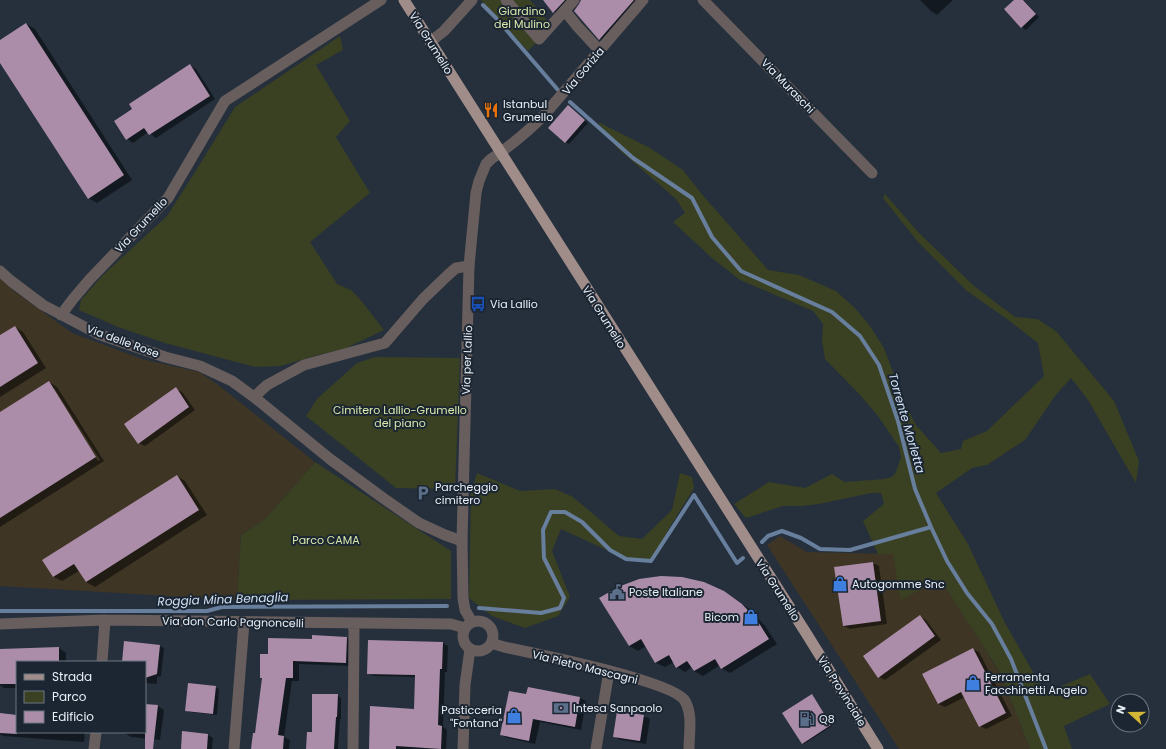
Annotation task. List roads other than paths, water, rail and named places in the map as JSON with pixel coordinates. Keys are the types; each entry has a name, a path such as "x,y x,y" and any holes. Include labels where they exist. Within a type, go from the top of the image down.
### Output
{"main road":[{"name":"Via Grumello","path":"404,0 806,633"},
{"name":"Via Provinciale","path":"806,633 878,749"}],"street":[{"name":"Via Grumello","path":"61,315 90,279 168,198 225,101 381,0"},
{"path":"430,42 444,31 472,0"},
{"path":"506,0 539,39 574,0"},
{"name":"Via Gorizia","path":"500,153 516,142 541,119 643,0"},
{"name":"Via Muraschi","path":"703,0 872,173"},
{"path":"564,10 576,26 600,51"},
{"name":"Via per Lallio","path":"468,625 463,598 462,541 469,266 476,193 479,180 486,164 490,159 500,153"},
{"path":"254,397 267,385 304,365 385,343 423,299 449,274 456,268 469,266"},
{"name":"Via delle Rose","path":"0,271 10,281 43,305 98,334 165,357 200,366 232,381 330,459 382,498 420,523 462,541"},
{"path":"102,661 105,620"},
{"name":"Via don Carlo Pagnoncelli","path":"0,624 105,620 468,625"},
{"path":"478,621 484,622 492,631 493,637 491,643 482,651 470,649 465,645 463,633 468,625 478,621"},
{"path":"234,749 244,622"},
{"path":"352,623 354,630 353,749"},
{"name":"Via Pietro Mascagni","path":"491,643 609,671 659,687 675,694 684,700 690,715 689,749"},
{"path":"463,749 465,685 470,649"},
{"path":"596,749 609,671"},
{"path":"94,749 96,733"}],"waterway":[{"name":"Torrente Morletta","path":"483,5 558,90"},
{"name":"Torrente Morletta","path":"570,102 633,158 692,198 712,237 741,271 832,312 860,336 879,365 898,421 915,489 931,527 947,561 967,593 992,624 1011,659 1046,749"},
{"name":"Roggia Mina Benaglia","path":"479,608 541,613 560,608 564,598 544,558 543,530 551,512 565,512 582,522 610,550 626,559 651,561 694,495 737,563 743,558"},
{"name":"Roggia Mina Benaglia","path":"762,542 768,536 782,531 801,538 820,549 850,550 931,527"},
{"name":"Roggia Mina Benaglia","path":"0,611 207,611 222,607 447,606"}],"place":[{"name":"Istanbul Grumello","path":"491,110"},
{"name":"Via Lallio","path":"478,304"},
{"name":"Parcheggio cimitero","path":"423,493"},
{"name":"Autogomme Snc","path":"840,584"},
{"name":"Poste Italiane","path":"617,592"},
{"name":"Bicom","path":"751,617"},
{"name":"Ferramenta Facchinetti Angelo","path":"973,683"},
{"name":"Intesa Sanpaolo","path":"561,708"},
{"name":"Pasticceria \"Fontana\"","path":"514,716"},
{"name":"Q8","path":"807,719"}],"park label":[{"name":"Giardino del Mulino","path":"522,17"},
{"name":"Cimitero Lallio-Grumello del piano","path":"400,416"},
{"name":"Parco CAMA","path":"326,540"}]}
